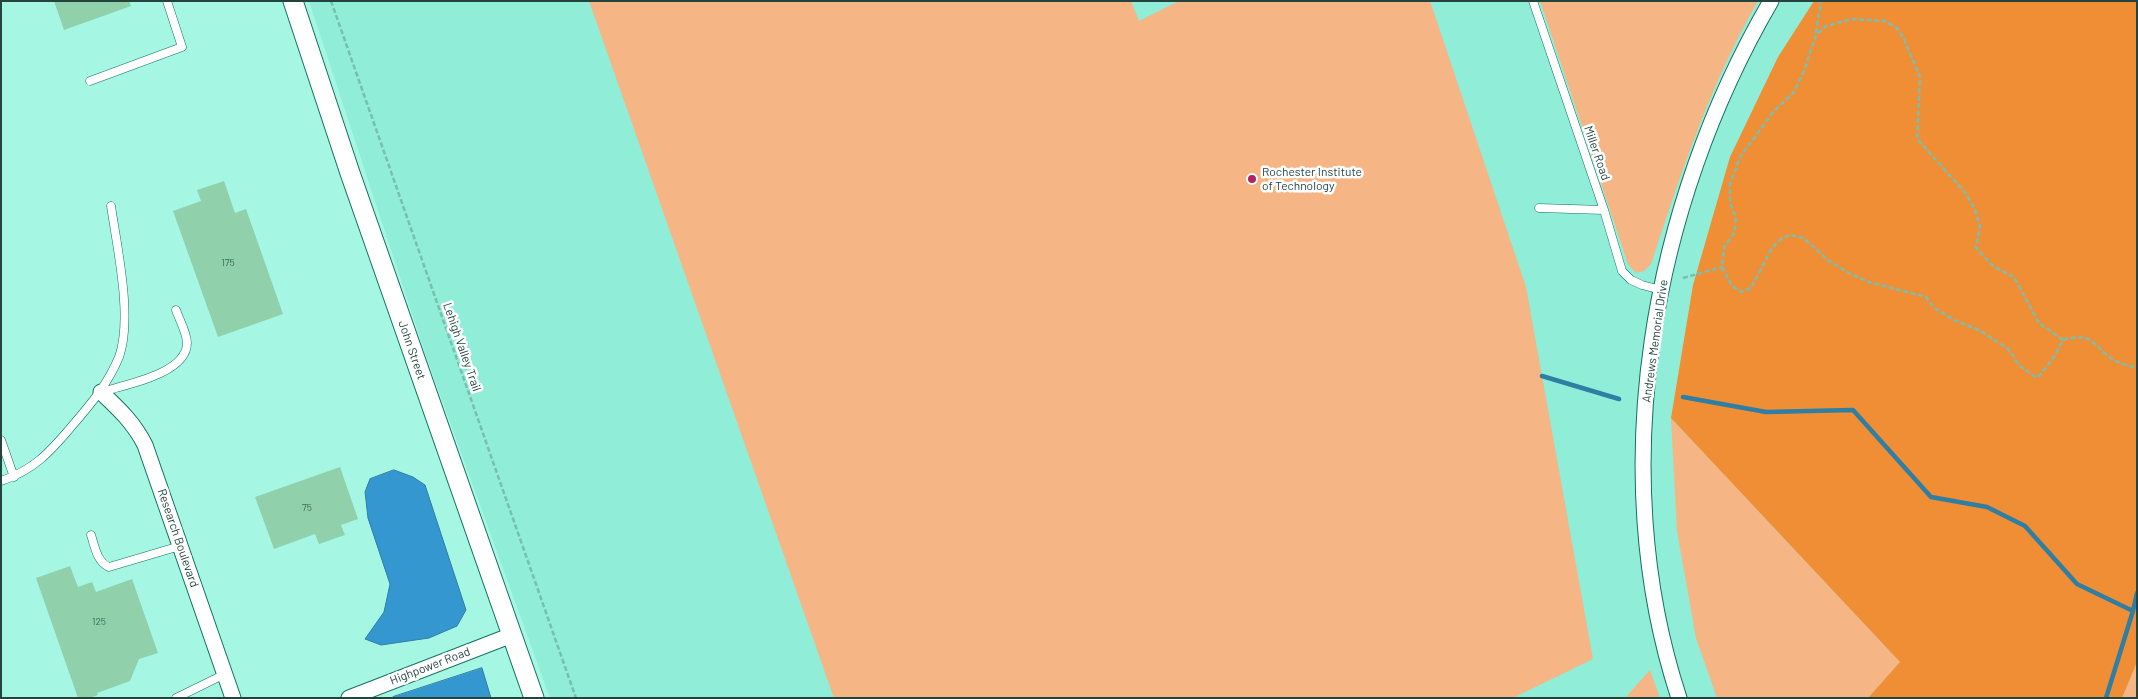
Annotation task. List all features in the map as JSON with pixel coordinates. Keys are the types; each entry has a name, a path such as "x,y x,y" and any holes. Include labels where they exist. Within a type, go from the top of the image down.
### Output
{"street":[{"name":"John Street","path":"293,1 350,173 534,698"},
{"name":"Andrews Memorial Drive","path":"1679,698 1663,643 1656,610 1645,509 1645,419 1651,352 1660,290 1684,198 1703,142 1726,85 1771,1"},
{"name":"Research Boulevard","path":"101,392 124,413 136,428 145,445 233,698"},
{"name":"Highpower Road","path":"349,698 512,635"}],"lane":[{"path":"90,81 182,47 167,1"},
{"name":"Miller Road","path":"1533,1 1604,210 1622,271 1631,280 1660,290"},
{"path":"1,481 14,477 32,467 51,451 101,392 119,356 125,317 121,268 111,206"},
{"path":"1539,208 1604,210"},
{"path":"101,392 152,376 173,367 181,360 187,343 176,310"},
{"path":"1,440 14,477"},
{"path":"91,535 98,556 104,565 109,567 180,546"},
{"path":"176,698 224,674"}],"path":[{"name":"Lehigh Valley Trail","path":"331,1 576,698"},
{"path":"1821,1 1816,35 1794,92 1773,112 1740,157 1730,184 1730,203 1736,217 1734,233 1724,247 1722,267 1732,286 1741,292 1751,288 1772,248 1782,238 1790,235 1804,238 1829,261 1869,282 1926,297 1934,308 1956,322 1980,330 2007,348 2020,366 2037,378 2052,360 2064,340 2077,336 2087,338 2114,360 2137,368"},
{"path":"1816,35 1826,26 1852,19 1885,21 1897,28 1904,39 1920,77 1917,138 1963,190 1974,207 1980,226 1976,248 1993,266 2014,277 2040,323 2064,340"},
{"path":"1683,278 1722,267"}],"shaded area":[{"name":"Rochester Institute of Technology","path":"309,1 2137,1 2137,698 550,698 426,356"},
{"path":"589,1 1131,1 1139,21 1179,1 1430,1 1526,287 1593,659 1513,698 834,698"},
{"path":"1540,1 1758,1 1725,64 1711,97 1685,163 1651,264 1644,271 1636,273 1628,264"},
{"path":"1814,1 2137,1 2137,662 2122,698 1868,698 1900,662 1671,418 1693,285 1730,157 1778,57"},
{"path":"1671,418 1900,662 1868,698 1717,698 1696,638 1677,531"},
{"path":"2137,662 2137,698 2122,698"},
{"path":"1650,670 1660,698 1625,698"}],"water":[{"path":"394,470 413,477 425,485 466,610 457,626 429,638 381,645 365,639 384,612 390,584 368,518 365,492 370,479"},
{"path":"482,668 491,698 393,698 393,697"}],"building":[{"path":"54,1 129,1 131,6 64,30"},
{"path":"224,181 235,213 246,209 283,314 218,337 173,211 201,201 197,190"},
{"path":"340,467 358,519 341,525 345,535 319,544 315,534 274,549 255,497"},
{"path":"70,566 78,587 92,582 96,592 132,579 158,653 139,659 130,681 97,693 98,695 89,698 78,698 36,578"}],"waterway":[{"path":"1542,376 1619,399"},
{"path":"1683,397 1766,412 1853,410 1931,497 1987,507 2025,526 2077,584 2133,611 2106,698"},
{"path":"2133,611 2137,593"}],"place":[{"name":"Rochester Institute of Technology","path":"1252,179"}]}
